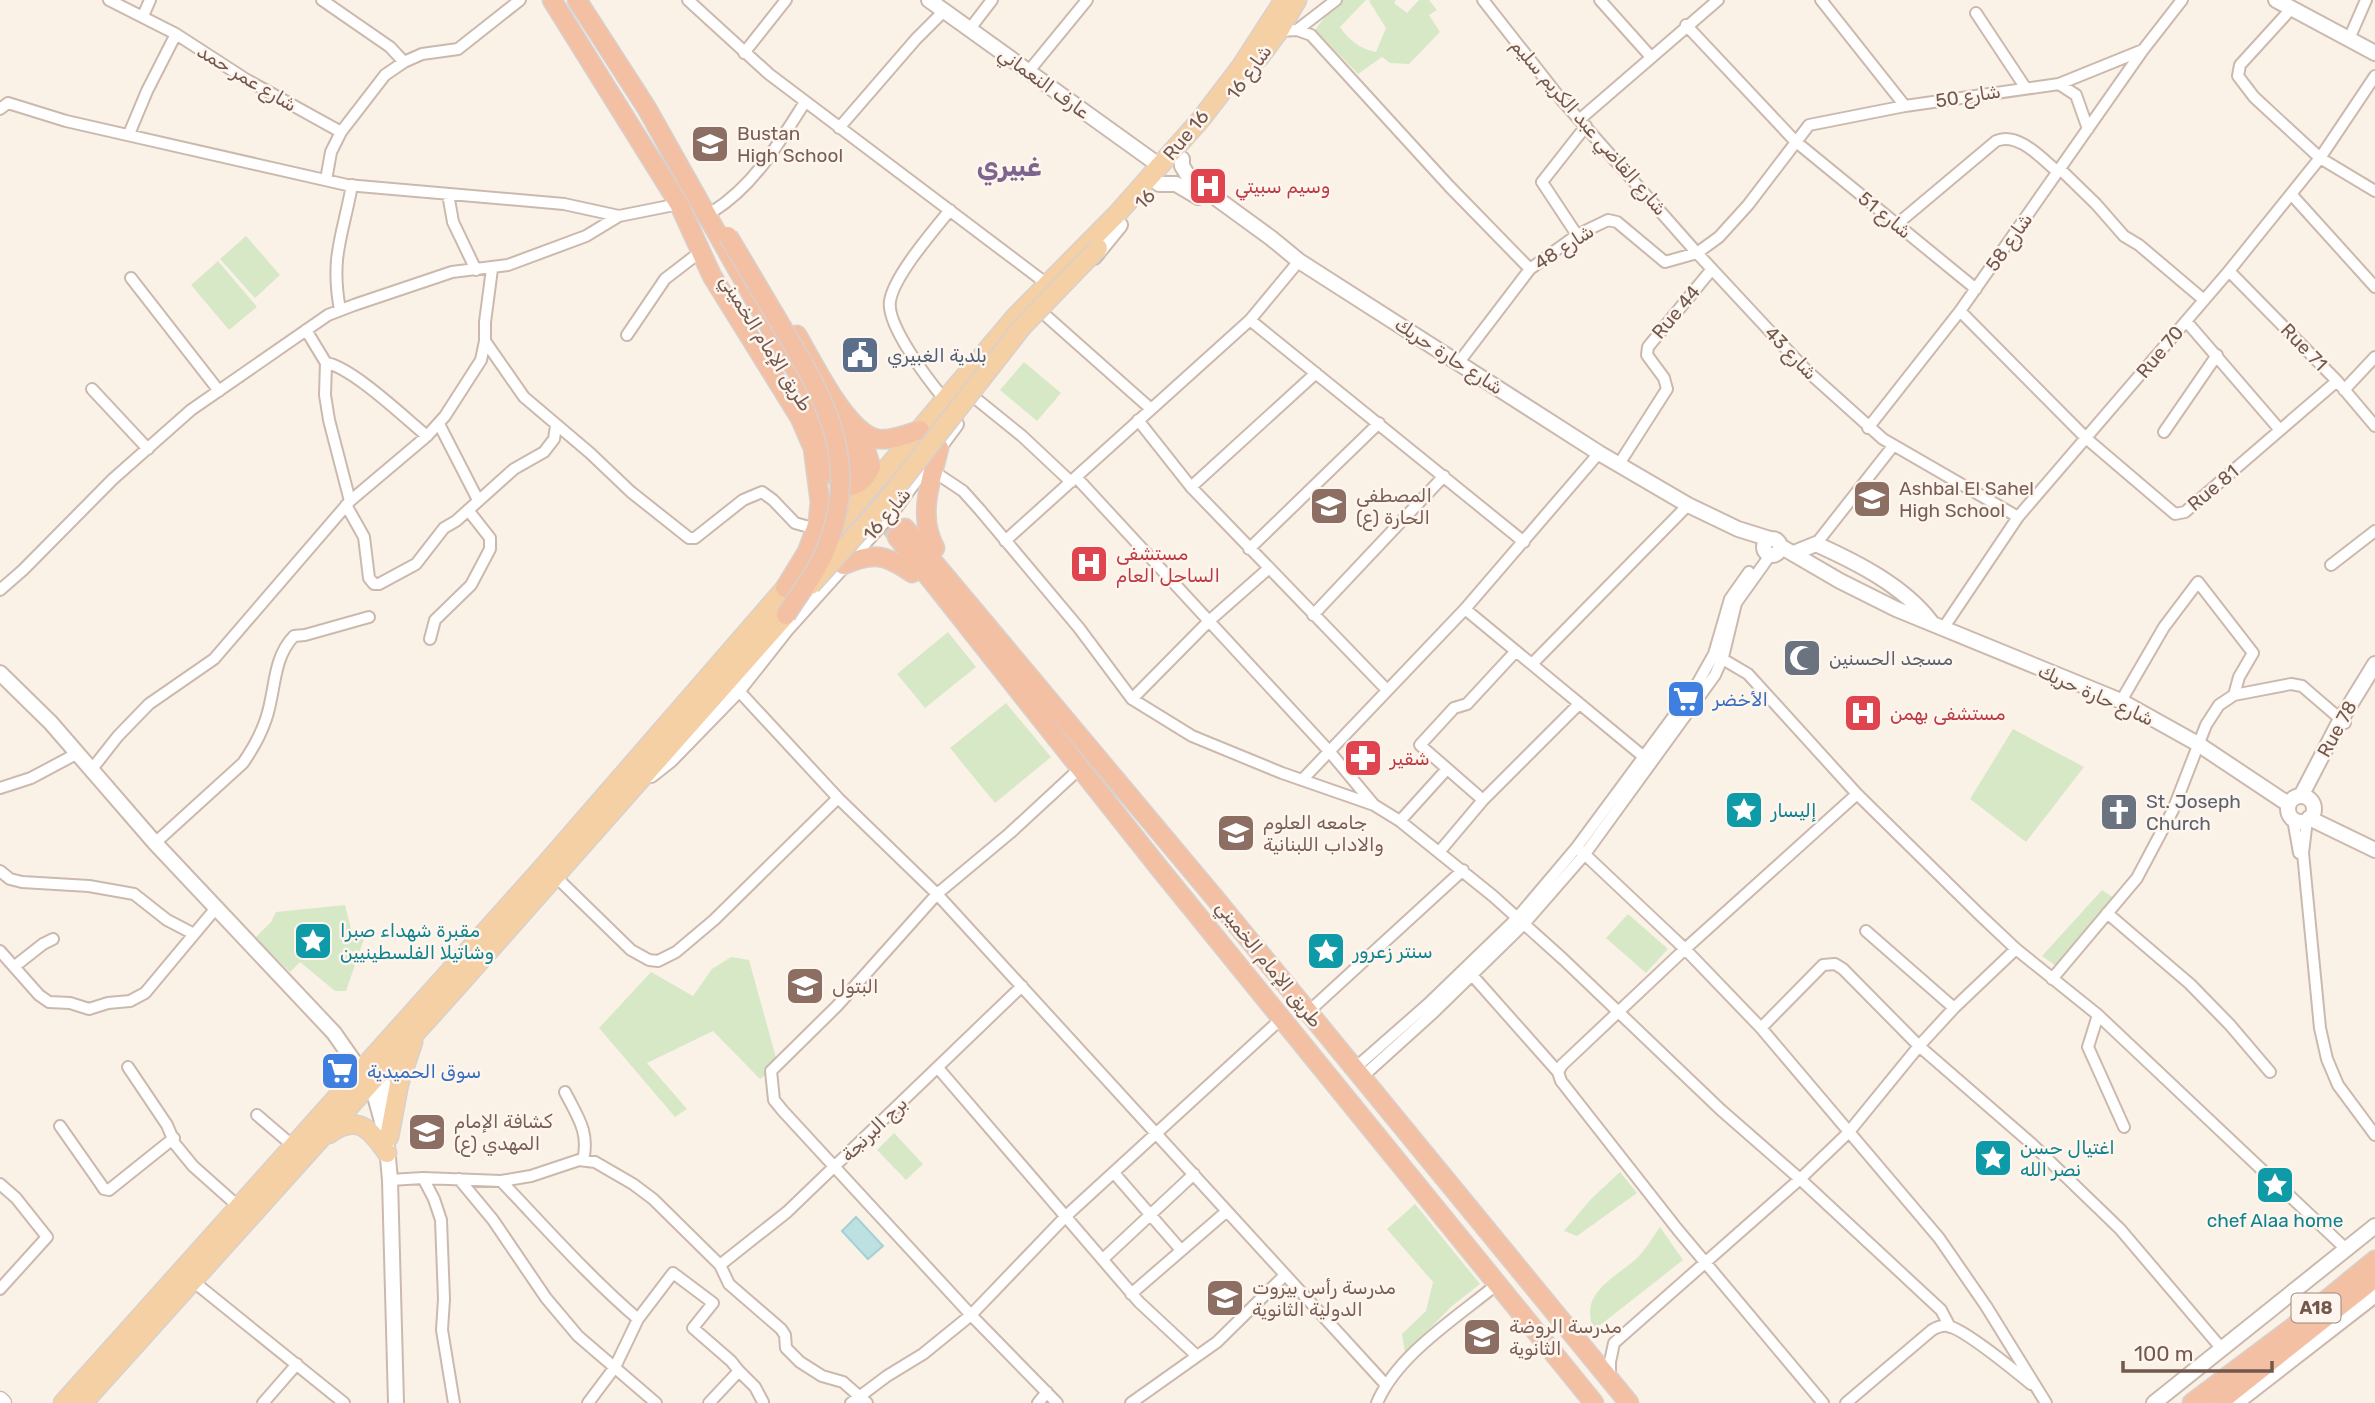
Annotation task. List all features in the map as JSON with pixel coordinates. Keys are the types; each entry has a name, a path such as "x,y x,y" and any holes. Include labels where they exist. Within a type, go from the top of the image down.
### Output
{"highway":[{"path":"552,0 702,212 810,373 831,421 839,455 841,496 828,544 817,568 786,614"},
{"path":"577,0 646,107 702,212 752,261 866,451 871,467 856,485 844,485 833,474 722,294 700,252 702,212"},
{"name":"طريق الإمام الخميني","path":"702,212 857,472"},
{"path":"845,416 859,430 878,439 920,429"},
{"path":"785,588 807,551 816,529 820,502 813,448 800,418"},
{"path":"935,548 925,516 929,468 939,448"},
{"path":"1085,743 1079,726 1064,704 935,548 912,522 902,521 894,527 890,543 912,573 1026,715 1076,772 1097,789"},
{"name":"طريق الإمام الخميني","path":"1594,1403 1465,1247 1097,789 901,533 1085,743 1214,897 1629,1403"},
{"path":"843,565 869,556 881,556 912,573"},
{"path":"1195,911 1214,897"},
{"path":"1465,1247 1486,1230"},
{"name":"A18","path":"2218,1403 2260,1361 2375,1260"},
{"name":"A18","path":"2192,1403 2260,1361 2375,1278"}],"main road":[{"name":"شارع 16","path":"370,1072 1015,317 1117,215 1182,159 1279,31 1289,0"},
{"name":"Rue 16","path":"1163,174 1289,0"},
{"name":"16","path":"1098,247 1163,174"},
{"name":"شارع 16","path":"424,1023 882,506 1021,327 1098,247"},
{"path":"964,377 961,386 966,395 979,393"},
{"path":"63,1403 292,1145 424,1023"},
{"path":"388,1150 405,1061 424,1023"},
{"path":"83,1403 318,1142 370,1072"},
{"path":"318,1142 342,1126 359,1125 373,1133 388,1150"}],"street":[{"name":"شارع عمر حمد","path":"109,0 176,34 247,80 341,132"},
{"path":"143,16 150,0"},
{"path":"322,0 382,41 404,62"},
{"path":"326,180 331,152 341,132 385,75 422,54 458,49 520,0"},
{"path":"688,0 744,53 805,102 1047,284"},
{"path":"744,53 786,0"},
{"name":"عارف النعماني","path":"929,0 1163,174"},
{"path":"969,30 992,0"},
{"path":"1028,72 1087,0"},
{"path":"1289,0 1307,21 1311,35 1449,186 1530,269"},
{"path":"1297,30 1336,0"},
{"name":"شارع القاضي عبد الكريم سليم","path":"1483,0 1582,123 1697,253"},
{"path":"1600,0 1651,57"},
{"path":"1577,235 1542,182 1582,123 1686,25 1718,0"},
{"name":"شارع 58","path":"1868,428 1960,311 2143,50 2182,0"},
{"path":"2276,0 2375,53"},
{"path":"2349,39 2366,0"},
{"path":"1829,2 1905,106"},
{"path":"2291,9 2240,65 2238,76 2247,91 2320,158 2375,191"},
{"path":"839,128 916,39 944,11"},
{"path":"1976,13 2025,88"},
{"name":"شارع 51","path":"1686,25 1795,141 1976,289"},
{"path":"1279,31 1297,30 1311,35"},
{"path":"129,134 176,34"},
{"name":"شارع 50","path":"1697,253 1731,224 1809,125 1905,106 2059,84 2143,50"},
{"name":"Rue 70","path":"1938,625 2018,517 2229,271 2320,158 2375,76"},
{"path":"2059,84 2076,95 2088,129"},
{"path":"0,109 8,103 66,121 352,185 564,204 619,216 702,212 729,201 746,186 805,102"},
{"path":"1896,225 1996,141 2003,137 2016,140 2059,171 2096,204 2124,236 2139,245 2204,300"},
{"path":"1182,159 1182,166 1190,179 1228,213"},
{"path":"1163,174 1168,183 1185,187 1228,213"},
{"path":"340,310 336,254 352,185"},
{"path":"448,194 453,222 476,270"},
{"path":"2291,194 2375,287"},
{"path":"945,400 923,374 892,319 890,302 897,284 920,247 950,210"},
{"name":"شارع حارة حريك","path":"1228,213 1266,246 1299,261 1599,453 1688,505 1770,548 1794,553 1896,610 2121,702 2198,744 2288,804 2293,798 2305,810"},
{"path":"0,590 113,479 191,410 306,330 340,310 452,272 508,265 586,236 619,216"},
{"name":"شارع 48","path":"1459,362 1530,269 1577,235 1613,219 1665,262 1697,253"},
{"path":"939,448 979,393 1120,225"},
{"path":"627,335 665,279 700,252"},
{"name":"شارع 43","path":"1697,253 1805,369 1868,428 1893,446 2018,517"},
{"path":"1005,541 1250,320 1299,261"},
{"path":"92,769 118,736 149,704 214,659 348,503 439,424 481,359 492,269"},
{"name":"Rue 44","path":"1619,464 1667,388 1664,378 1647,355 1648,346 1712,269"},
{"name":"Rue 71","path":"2229,271 2341,385 2375,426"},
{"path":"131,278 219,391"},
{"name":"Rue 81","path":"1960,311 2087,439 2170,513 2180,514 2280,430 2375,357"},
{"path":"1044,314 1151,409"},
{"path":"1250,320 1524,542"},
{"path":"2186,321 2280,430"},
{"path":"306,330 326,363 325,395 329,420 348,503 364,537 369,578 374,584 379,584 416,564 444,528 514,469 544,452 554,439 556,426"},
{"path":"485,341 517,390 658,515 689,538 695,538 743,500 762,492 795,523 816,529"},
{"path":"2164,432 2217,355"},
{"path":"326,363 338,367 360,382 428,436"},
{"path":"1191,487 1316,373"},
{"path":"92,389 148,449"},
{"path":"979,393 1022,436 1074,479 1329,751 1374,805"},
{"path":"1138,420 1191,487 1387,690"},
{"path":"1250,549 1379,423"},
{"path":"439,424 478,500"},
{"path":"1794,553 1816,544 1893,446"},
{"path":"1302,780 1465,609 1599,453"},
{"path":"929,468 962,491 1079,628 1132,699 1192,736 1302,780 1374,805 1440,851 1520,921 1721,1110 1941,1310 1950,1327 2008,1366 2039,1391"},
{"name":"شارع 16","path":"639,780 661,769 738,690 788,628 929,468"},
{"path":"1313,615 1444,476"},
{"path":"1532,664 1688,505"},
{"path":"430,639 435,620 471,585 490,549 490,538 468,510"},
{"path":"2331,565 2375,531"},
{"name":"شارع حارة حريك","path":"1816,544 1855,563 1904,595 1938,625"},
{"path":"1358,1073 1472,975 1581,850 1704,692 1736,603 1770,548"},
{"path":"1132,699 1209,621 1268,569"},
{"path":"2121,702 2164,627 2198,582 2253,653 2239,677 2234,695"},
{"path":"1465,609 1644,757"},
{"path":"155,843 243,763 266,719 280,654 294,636 369,617"},
{"path":"1483,800 1420,745 1454,708 1467,704 1516,651"},
{"path":"1581,850 1644,757 1718,656"},
{"path":"1718,656 1756,681 1857,794 2016,949 2098,1015 2346,1249"},
{"name":"Rue 78","path":"2342,722 2375,664"},
{"path":"0,673 78,753 155,843 370,1072 388,1150 396,1403"},
{"path":"2374,1131 2338,1085 2328,1059 2319,1018 2304,869 2305,810 2342,722 2375,675"},
{"path":"2052,979 2137,878 2173,810 2206,724 2219,705 2234,695 2291,684 2302,686 2342,722"},
{"path":"738,690 838,798 937,894 1386,1385"},
{"path":"1440,851 1483,800 1579,704"},
{"path":"0,788 31,778 78,753"},
{"path":"1400,821 1447,769"},
{"path":"1057,1403 971,1315 775,1100 771,1071 836,1006 937,894 1010,833 1076,772"},
{"path":"1558,1072 1562,1065 1685,949 1857,794"},
{"path":"555,876 631,950 649,960 658,961 676,952 714,920 838,798"},
{"path":"2305,810 2375,850"},
{"path":"1581,850 1685,949 1761,1028 1938,1238 1986,1306 2046,1403"},
{"path":"1307,1013 1463,870"},
{"path":"0,871 10,879 22,883 89,886 134,894 167,920 194,934"},
{"path":"0,951 39,995 49,1002 69,1003 89,1009 108,1003 130,1001 145,993 216,908"},
{"path":"2107,913 2190,984 2270,1072"},
{"path":"1358,1073 1428,1004 1520,921"},
{"path":"1866,931 1954,1009"},
{"path":"15,966 53,939"},
{"path":"1610,1379 1614,1343 1800,1179 1848,1133 1919,1046 2016,949"},
{"path":"1761,1028 1816,970 1828,963 1843,969 1919,1046 2033,1145 2120,1229 2222,1349"},
{"path":"1472,975 1558,1072 1561,1081 1704,1261 1823,1403"},
{"name":"برج البرنجة","path":"720,1265 787,1212 836,1167 1022,986"},
{"path":"2098,1015 2088,1046 2124,1127"},
{"path":"390,1180 423,1178 501,1181 531,1176 583,1160 608,1168 653,1199 720,1265 729,1284 781,1329 785,1335 786,1348 800,1362 822,1376 843,1382 859,1400 971,1315 1066,1216 1282,1019"},
{"path":"128,1067 174,1138 175,1144 193,1166 239,1207"},
{"path":"938,1068 1131,1293 1197,1356"},
{"path":"565,1092 584,1129 583,1160"},
{"path":"257,1115 292,1145"},
{"path":"60,1126 104,1189 109,1190 174,1138"},
{"path":"1114,1173 1181,1250"},
{"path":"1103,1259 1194,1174"},
{"path":"423,1178 441,1220 444,1299 442,1330 454,1403"},
{"path":"459,1179 493,1220 546,1298 578,1336 656,1403"},
{"path":"501,1181 554,1234 599,1285 638,1319"},
{"path":"0,1184 47,1237 0,1289"},
{"path":"1131,1293 1227,1211"},
{"path":"2154,1403 2375,1226"},
{"path":"588,1403 615,1367 638,1319 673,1273 713,1303 693,1328 731,1361 755,1387 762,1402"},
{"path":"1131,1403 1217,1342 1285,1275"},
{"path":"194,1282 344,1403"},
{"path":"1377,1403 1403,1362 1496,1285"},
{"path":"2236,1403 2375,1296"},
{"path":"1846,1403 1932,1330 1939,1326 1950,1327"},
{"path":"263,1403 297,1364"},
{"path":"709,1403 739,1371"},
{"path":"1038,1403 1047,1392"}],"green space":[{"path":"1343,0 1366,0 1340,27 1355,43 1370,51 1376,52 1386,28 1369,1 1371,0 1396,0 1394,3 1407,13 1419,0 1429,0 1437,10 1429,15 1440,32 1409,64 1390,63 1382,57 1358,74 1315,30"},
{"path":"246,236 280,275 255,298 220,259"},
{"path":"218,261 257,307 229,330 191,285"},
{"path":"1024,362 1061,393 1037,421 1000,390"},
{"path":"948,632 976,667 925,708 897,674"},
{"path":"1006,703 1051,757 995,803 950,748"},
{"path":"2013,729 2084,767 2026,842 1970,799"},
{"path":"2102,890 2114,898 2056,966 2042,956"},
{"path":"345,905 352,933 364,929 365,936 346,991 335,991 300,962 290,972 255,938 271,922 276,912"},
{"path":"1628,914 1668,949 1646,973 1606,938"},
{"path":"731,957 749,960 778,1065 760,1079 713,1031 647,1063 687,1109 675,1117 599,1028 651,972 693,996 712,969"},
{"path":"894,1133 923,1164 906,1180 877,1150"},
{"path":"1620,1172 1637,1193 1577,1236 1564,1231 1591,1199"},
{"path":"1415,1204 1480,1284 1452,1306 1405,1353 1402,1334 1426,1311 1433,1282 1387,1229"},
{"path":"1660,1227 1683,1260 1594,1330 1590,1317 1595,1296 1609,1280 1637,1258"}],"water":[{"path":"856,1217 883,1246 868,1259 842,1231"}],"tunnel":[{"path":"857,484 897,537"}],"place":[{"name":"Bustan High School","path":"710,144"},
{"name":"وسيم سبيتي","path":"1208,186"},
{"name":"بلدية الغبيري","path":"860,355"},
{"name":"Ashbal El Sahel High School","path":"1872,499"},
{"name":"المصطفى الحارة (ع)","path":"1329,506"},
{"name":"مستشفى الساحل العام","path":"1089,564"},
{"name":"مسجد الحسنين","path":"1802,658"},
{"name":"الأخضر","path":"1686,699"},
{"name":"مستشفى بهمن","path":"1863,713"},
{"name":"شقير","path":"1363,758"},
{"name":"إليسار","path":"1744,810"},
{"name":"St. Joseph Church","path":"2119,812"},
{"name":"جامعه العلوم والاداب اللبنانية","path":"1236,833"},
{"name":"مقبرة شهداء صبرا وشاتيلا الفلسطينيين","path":"313,941"},
{"name":"سنتر زعرور","path":"1326,951"},
{"name":"البتول","path":"805,986"},
{"name":"سوق الحمیدیة","path":"340,1071"},
{"name":"كشافة الإمام المهدي (ع)","path":"427,1132"},
{"name":"اغتيال حسن نصر الله","path":"1993,1158"},
{"name":"chef Alaa home","path":"2275,1185"},
{"name":"مدرسة رأس بيروت الدولية الثانوية","path":"1225,1298"},
{"name":"مدرسة الروضة الثانوية","path":"1482,1337"}],"district":[{"name":"غبيري","path":"1009,167"}]}
